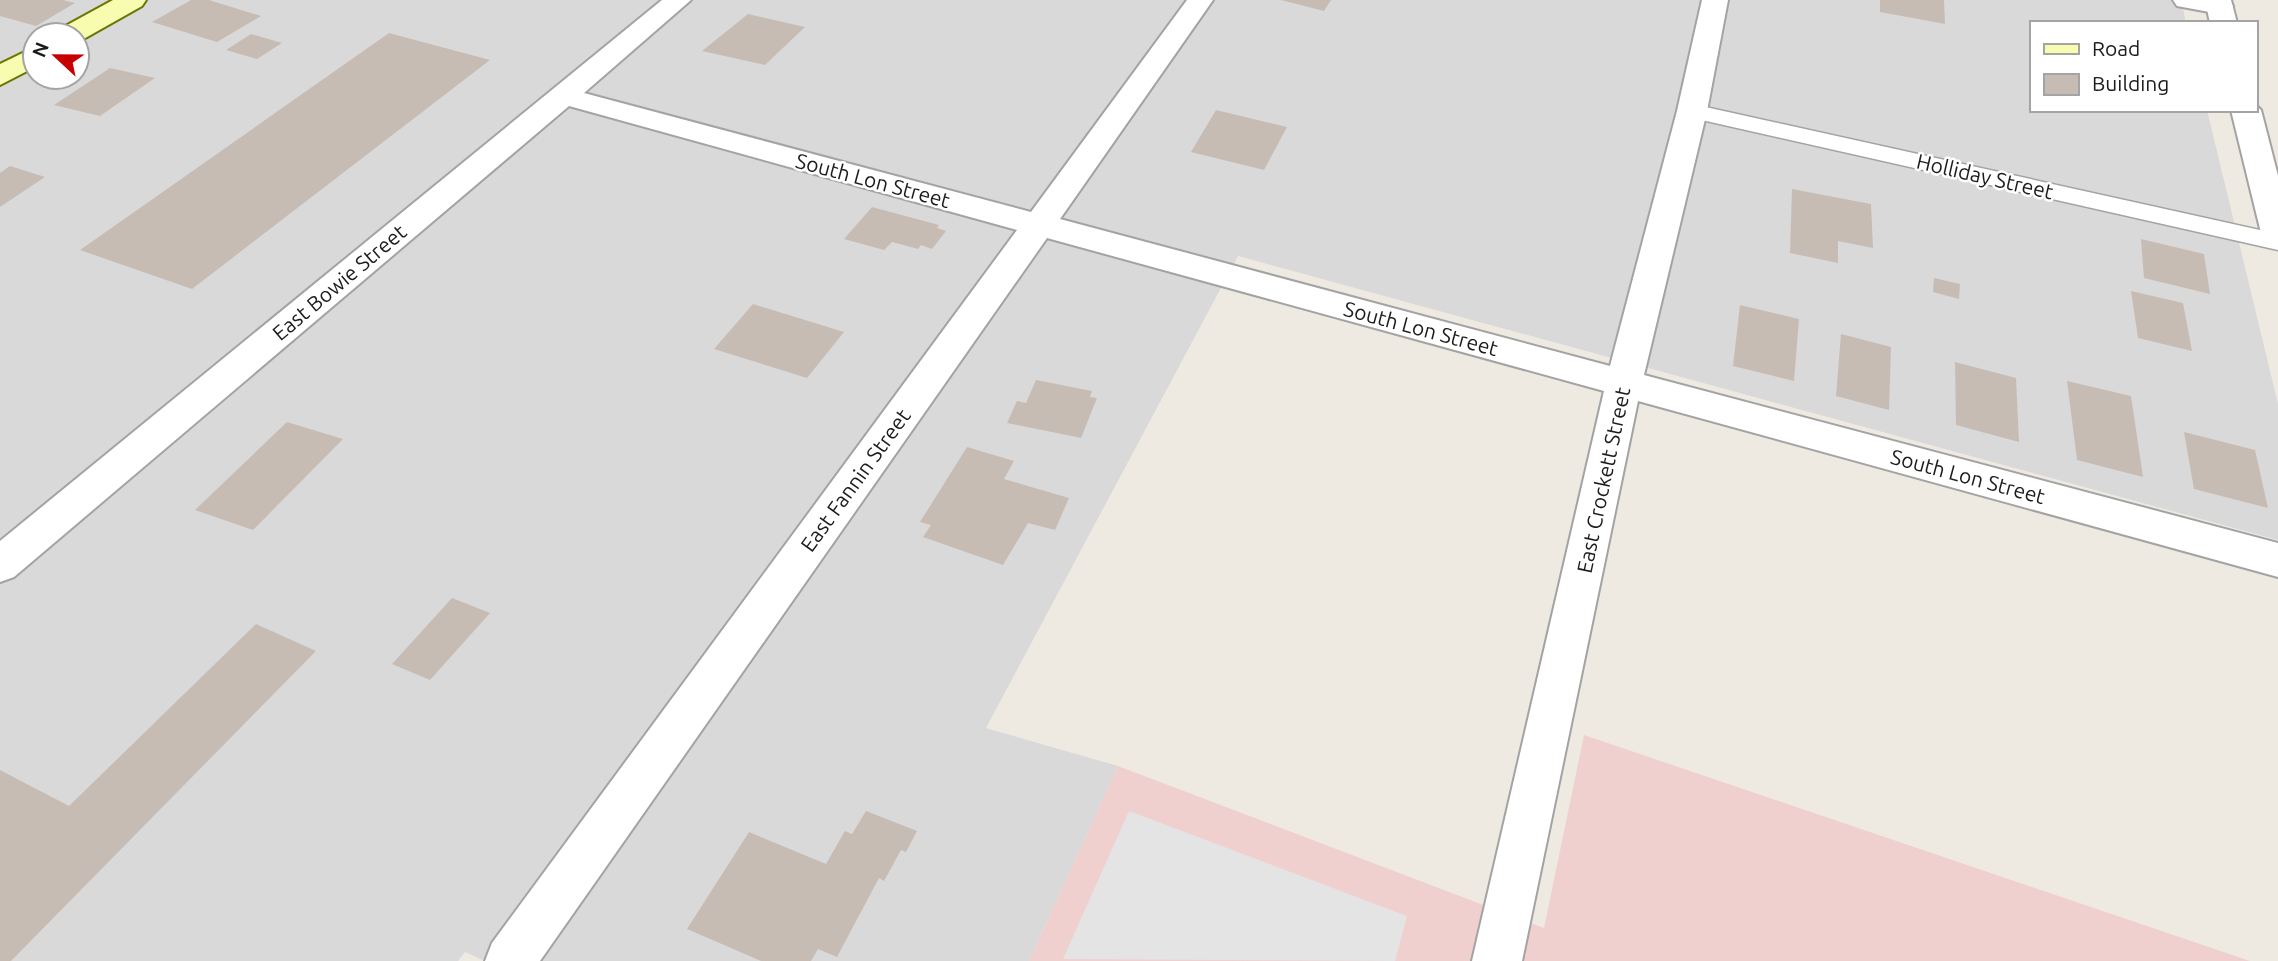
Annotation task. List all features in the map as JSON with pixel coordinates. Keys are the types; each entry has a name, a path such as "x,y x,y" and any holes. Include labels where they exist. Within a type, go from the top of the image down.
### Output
{"main road":[{"path":"91,23 133,0"},
{"path":"0,76 21,63"}],"street":[{"name":"East Bowie Street","path":"0,565 678,0"},
{"name":"East Fannin Street","path":"510,961 1200,0"},
{"name":"East Crockett Street","path":"1497,961 1624,383 1692,111 1714,0"},
{"path":"2186,0 2220,10"},
{"name":"South Lon Street","path":"564,96 2278,560"},
{"path":"2246,112 2278,240"}],"lane":[{"name":"Holliday Street","path":"1692,111 2278,240"}],"shaded area":[{"path":"0,0 2181,0 2186,21 2030,21 2030,112 2207,112 2278,404 2278,540 1238,256 986,728 1118,766 1029,961 485,961 465,952 458,961 0,961"},
{"path":"1584,735 2250,961 1029,961 1118,766 1544,928"},
{"path":"1129,811 1407,916 1395,961 1063,959"}],"building":[{"path":"0,0 63,0 75,3 44,21 21,22 0,16"},
{"path":"191,0 209,0 261,16 217,42 152,22"},
{"path":"1281,0 1331,0 1324,11"},
{"path":"1880,0 1944,0 1945,24 1880,12"},
{"path":"748,14 805,27 765,65 702,51"},
{"path":"389,33 490,60 192,289 80,250"},
{"path":"251,34 282,43 257,59 226,50"},
{"path":"110,68 155,78 100,116 54,105 75,91 91,91 91,81"},
{"path":"1216,110 1287,127 1264,170 1191,152"},
{"path":"10,166 45,177 0,207 0,173"},
{"path":"1792,189 1871,204 1873,248 1838,241 1838,263 1790,253"},
{"path":"872,207 939,225 937,228 946,231 932,249 921,245 918,249 892,242 884,250 844,239"},
{"path":"2141,239 2204,254 2210,294 2144,278"},
{"path":"1934,278 1960,284 1959,299 1933,292"},
{"path":"2131,291 2183,303 2192,351 2138,338"},
{"path":"753,304 844,332 807,378 714,349"},
{"path":"1740,305 1799,319 1794,381 1733,366"},
{"path":"1841,334 1891,347 1889,410 1836,396"},
{"path":"1955,362 2016,378 2019,442 1956,425"},
{"path":"1036,380 1092,391 1090,397 1097,398 1081,438 1007,423 1017,401 1026,403"},
{"path":"2067,381 2131,396 2143,477 2077,460"},
{"path":"287,422 343,439 253,530 195,510"},
{"path":"2184,432 2255,450 2268,508 2194,489"},
{"path":"967,447 1014,461 1004,479 1069,498 1055,530 1028,523 1003,565 923,537 931,525 920,522"},
{"path":"452,598 490,613 430,680 392,664"},
{"path":"256,624 316,651 11,961 0,961 0,770 69,806"},
{"path":"866,811 917,831 906,852 901,850 884,881 879,878 837,957 818,949 811,961 761,961 687,929 749,832 826,864 845,831 852,834"}]}
